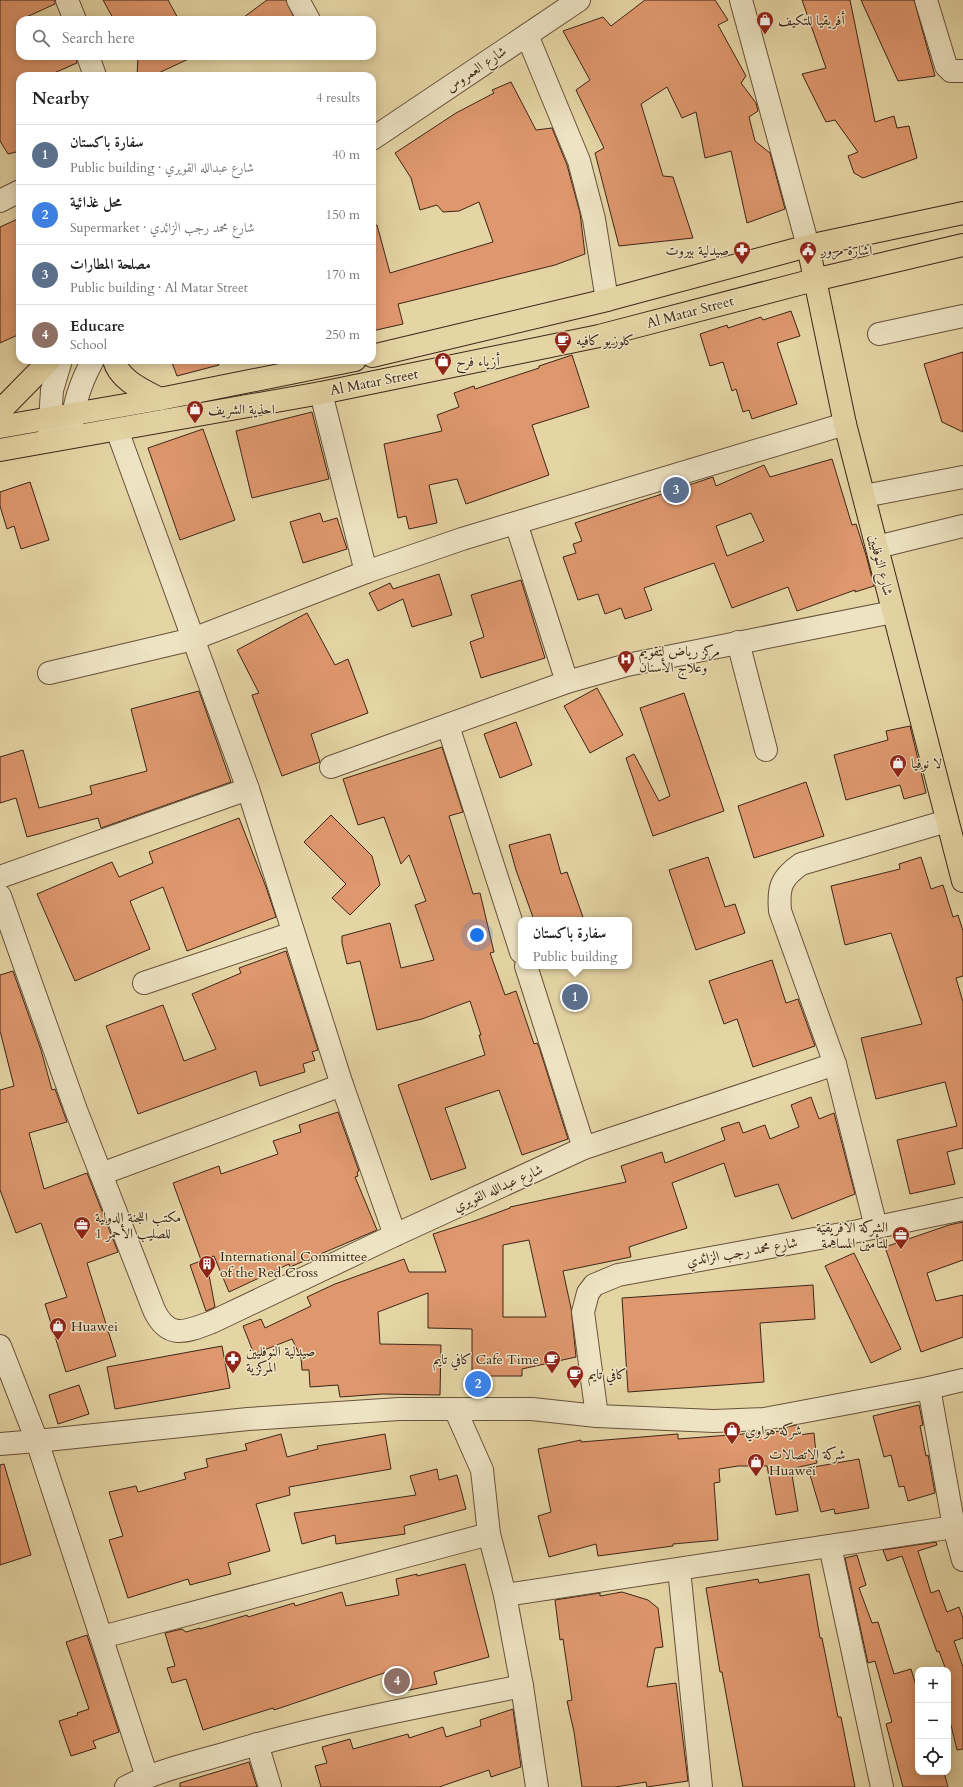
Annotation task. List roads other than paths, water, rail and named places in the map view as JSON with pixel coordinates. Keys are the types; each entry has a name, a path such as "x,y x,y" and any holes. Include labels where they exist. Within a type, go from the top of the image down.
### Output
{"main road":[{"name":"Al Matar Street","path":"376,355 607,300 808,246 963,213"},
{"name":"Al Matar Street","path":"0,450 320,393 599,336 814,280 963,245"},
{"name":"شارع النوفليين","path":"808,246 845,424 963,882"},
{"path":"0,410 46,364"},
{"path":"116,364 121,374 131,382 160,399"},
{"name":"Al Matar Street","path":"0,427 160,399 335,364"}],"street":[{"path":"67,0 73,16"},
{"path":"298,0 307,16"},
{"name":"شارع العمروس","path":"376,136 579,0"},
{"path":"741,0 808,246"},
{"path":"926,0 946,66 951,71 963,71"},
{"path":"527,34 579,161 594,219 607,300"},
{"path":"90,60 94,72"},
{"path":"0,201 16,193"},
{"path":"879,334 963,316"},
{"path":"49,441 49,418 52,390 60,364"},
{"path":"70,437 72,414 80,383 91,364"},
{"path":"320,393 366,572"},
{"path":"49,673 193,639 366,572 462,539 845,424"},
{"path":"117,430 248,789 342,1085 395,1235"},
{"path":"864,496 963,477"},
{"path":"516,523 567,682"},
{"path":"877,546 963,526"},
{"path":"331,767 567,682 627,665 893,612"},
{"path":"738,642 766,750"},
{"path":"448,726 518,943"},
{"path":"0,877 248,789"},
{"path":"876,1228 835,1064 780,910 778,895 782,881 790,871 801,864 947,822"},
{"path":"0,896 7,940 101,1174 342,1085"},
{"path":"144,983 294,933"},
{"path":"527,969 584,1148"},
{"name":"شارع عبدالله القويري","path":"101,1174 159,1322 177,1332 190,1330 212,1322 395,1235 584,1148 835,1064"},
{"name":"شارع محمد رجب الزائدي","path":"597,1416 583,1312 588,1293 594,1285 618,1275 876,1228 963,1209"},
{"path":"0,1346 37,1441 147,1777"},
{"path":"0,1444 248,1418 399,1409 532,1409 597,1416 714,1421 764,1419 929,1388 963,1380"},
{"path":"929,1388 954,1527 963,1560"},
{"path":"455,1409 482,1470 489,1534 505,1595 522,1686 537,1787"},
{"path":"505,1595 954,1527"},
{"path":"102,1637 489,1534"},
{"path":"830,1546 882,1787"},
{"path":"679,1569 701,1787"},
{"path":"126,1787 147,1777 257,1744 355,1719 522,1686"},
{"path":"257,1744 270,1787"}],"place":[{"name":"أفريقيا للتكيف","path":"765,35"},
{"name":"صيدلية بيروت","path":"742,265"},
{"name":"اشارة مرور","path":"808,265"},
{"name":"كلوزيو كافيه","path":"563,355"},
{"name":"أزياء فرح","path":"443,376"},
{"name":"احذية الشريف","path":"195,424"},
{"name":"مصلحة المطارات","path":"676,490"},
{"name":"مركز رياض لتقويم وعلاج الأسنان","path":"626,674"},
{"name":"لا نوفيا","path":"898,778"},
{"name":"سفارة باكستان","path":"575,997"},
{"name":"مكتب اللجنة الدولية للصليب الأحمر 1","path":"82,1240"},
{"name":"الشركة الافريقية للتأمين المساهمة","path":"901,1250"},
{"name":"International Committee of the Red Cross","path":"207,1279"},
{"name":"Huawei","path":"58,1341"},
{"name":"صيدلية النوفليين المركزية","path":"233,1374"},
{"name":"كافي تايم Cafe Time","path":"552,1374"},
{"name":"محل غذائية","path":"478,1384"},
{"name":"كافي تايم","path":"575,1389"},
{"name":"شركة هواوي","path":"732,1445"},
{"name":"شركة الاتصالات Huawei","path":"756,1477"},
{"name":"Educare","path":"397,1681"}]}
